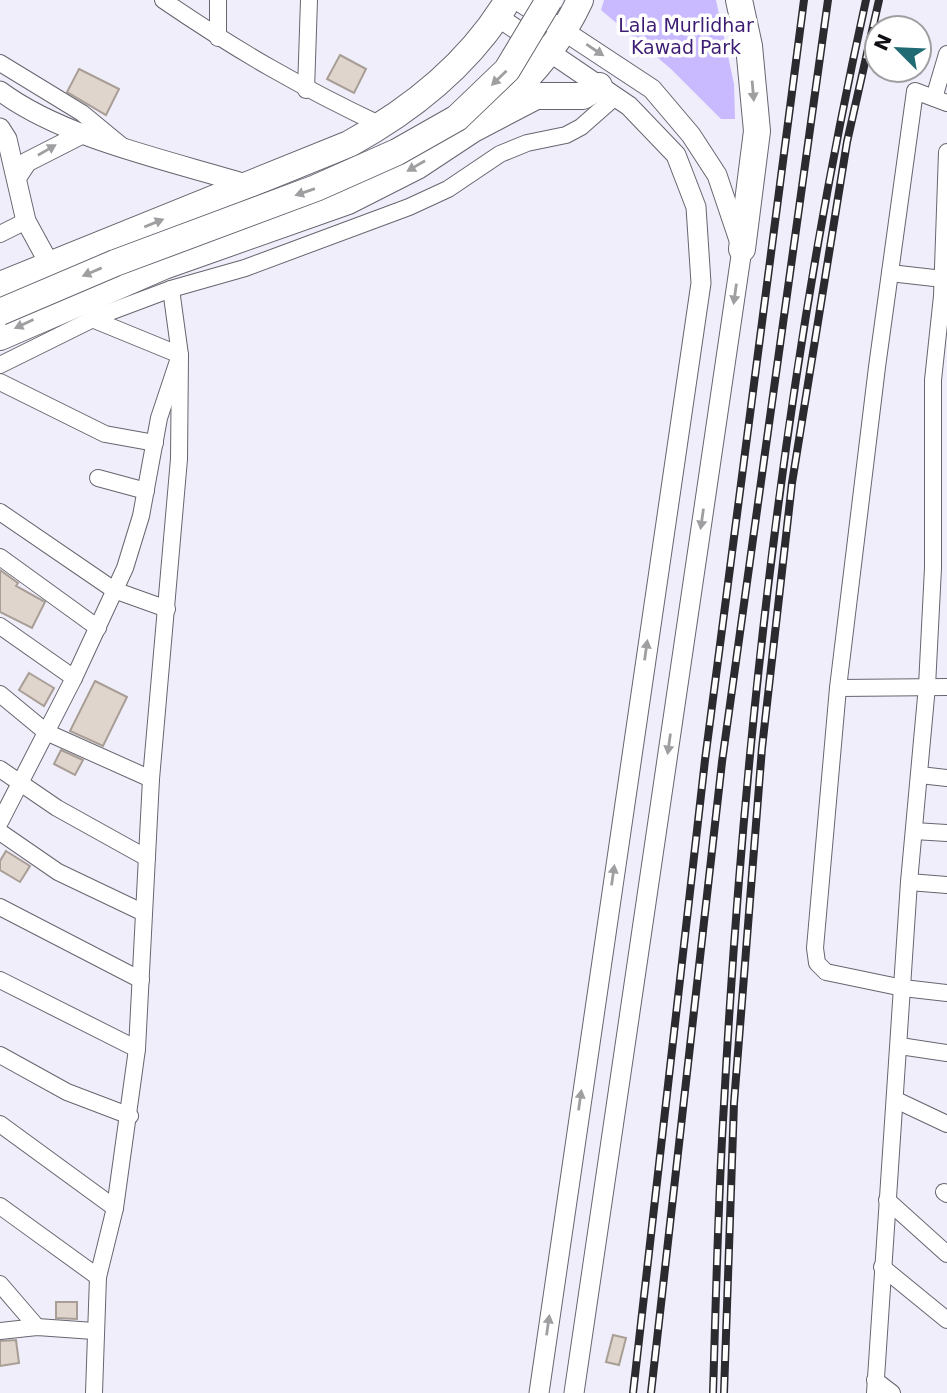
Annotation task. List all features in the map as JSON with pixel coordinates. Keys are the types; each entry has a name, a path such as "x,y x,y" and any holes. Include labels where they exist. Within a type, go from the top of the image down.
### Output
{"highway":[{"path":"0,312 115,263 316,188 397,152 457,118 507,70 549,0"},
{"path":"473,129 532,75 557,40 580,0"},
{"path":"739,0 750,46 757,131 742,249"},
{"path":"0,285 349,144 383,126 458,67 508,6"},
{"path":"0,337 164,266 348,201 417,166 473,129 536,96 583,96 607,92"}],"street":[{"path":"163,0 218,38 306,90 383,126"},
{"path":"218,0 218,38"},
{"path":"306,90 309,0"},
{"path":"508,6 557,40 653,89 691,135 717,175 742,249 574,1393"},
{"path":"539,1393 701,283 696,207 676,155 629,106 607,92 557,40"},
{"path":"947,54 940,101 915,91 838,688 815,934 817,963 826,972 903,988 947,993"},
{"path":"0,62 82,113 122,146"},
{"path":"0,91 27,111 122,146 249,185"},
{"path":"0,365 92,319 171,289 245,268 409,207 448,189 500,154 527,143 566,135 582,127 607,92"},
{"path":"0,128 7,139 26,221 50,265"},
{"path":"17,177 27,162 84,132"},
{"path":"892,1393 875,1387 909,882 927,686 947,152"},
{"path":"696,207 724,195"},
{"path":"0,234 26,221"},
{"path":"890,273 943,279"},
{"path":"94,1393 94,1331 98,1277 115,1208 130,1116 137,1049 142,912 151,779 179,459 180,355 171,289"},
{"path":"92,319 180,355"},
{"path":"0,822 99,628 132,548 163,403 180,355"},
{"path":"0,382 105,434 155,443"},
{"path":"98,478 146,491"},
{"path":"0,512 114,590 167,608"},
{"path":"0,557 99,628"},
{"path":"0,626 74,678"},
{"path":"838,688 947,687"},
{"path":"0,694 46,732 151,779"},
{"path":"0,769 20,785 147,858"},
{"path":"920,775 947,778"},
{"path":"914,831 947,833"},
{"path":"0,832 58,872 142,912"},
{"path":"909,882 947,885"},
{"path":"0,906 141,980"},
{"path":"0,979 137,1049"},
{"path":"900,1046 947,1053"},
{"path":"0,1055 68,1092 130,1116"},
{"path":"896,1100 947,1124"},
{"path":"0,1124 115,1208"},
{"path":"887,1200 947,1254"},
{"path":"0,1206 98,1277"},
{"path":"882,1267 947,1320"},
{"path":"0,1284 37,1327"},
{"path":"0,1331 37,1327 94,1331"}],"green space":[{"name":"Lala Murlidhar Kawad Park","path":"604,0 716,0 734,84 735,119 721,119 671,69 601,10"}],"building":[{"path":"340,55 366,69 354,93 327,79"},
{"path":"79,69 119,89 106,115 67,92"},
{"path":"0,570 18,583 16,586 45,602 32,628 0,612"},
{"path":"29,673 54,688 44,706 19,690"},
{"path":"95,681 127,697 103,746 70,731"},
{"path":"61,750 83,760 75,775 54,764"},
{"path":"6,851 30,866 20,882 0,870 0,861"},
{"path":"56,1302 77,1302 77,1319 56,1318"},
{"path":"613,1335 626,1338 619,1365 606,1362"},
{"path":"16,1340 19,1363 0,1366 0,1341"}],"railway":[{"path":"633,1393 705,760 804,0"},
{"path":"651,1393 722,762 828,0"},
{"path":"713,1393 720,1176 733,965 743,826 772,549 813,273 866,0"},
{"path":"724,1393 734,1103 762,748 792,483 847,142 879,0"}]}
